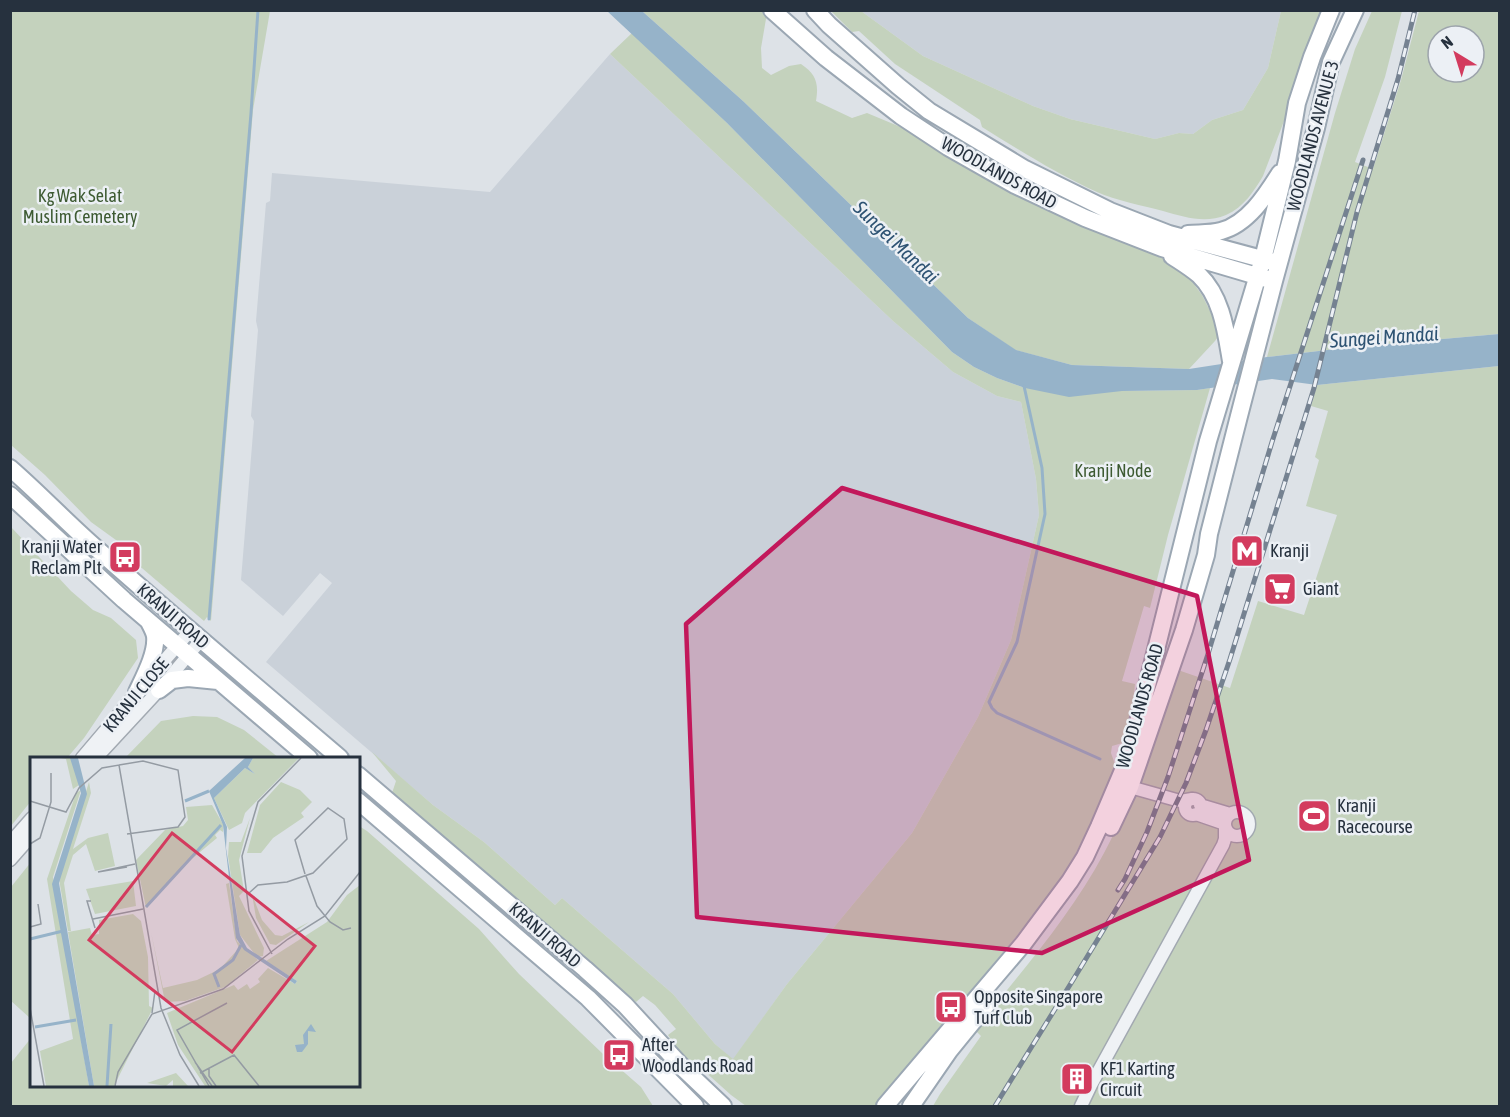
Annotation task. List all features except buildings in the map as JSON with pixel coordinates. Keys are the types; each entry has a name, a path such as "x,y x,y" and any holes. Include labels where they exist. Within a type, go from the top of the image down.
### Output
{"main road":[{"name":"WOODLANDS ROAD","path":"772,10 826,58 901,116 948,147 1014,185 1085,218 1165,241 1266,279"},
{"name":"WOODLANDS ROAD","path":"815,10 829,25 929,111 1025,170 1110,211 1165,241 1279,264 1266,279 1232,366 1208,441 1130,754 1100,827 1070,881 1033,931 885,1107"},
{"name":"WOODLANDS AVENUE 3","path":"1263,259 1287,160 1297,103 1331,10"},
{"name":"WOODLANDS AVENUE 3","path":"1279,264 1316,128 1331,62 1355,10"},
{"path":"1165,241 1227,229 1236,224 1261,201 1287,160"},
{"path":"1165,241 1207,284 1214,296 1224,323 1232,366"},
{"name":"WOODLANDS ROAD","path":"912,1107 949,1051 1044,934 1081,884 1130,787 1184,630 1206,555 1209,534 1234,436 1266,279 1263,259"},
{"path":"1208,441 1223,426 1229,429 1234,436"},
{"name":"KRANJI ROAD","path":"10,468 94,547 338,757"},
{"path":"24,507 34,489"},
{"name":"KRANJI ROAD","path":"10,495 64,546 307,757"},
{"path":"137,692 154,648 155,635 149,621"},
{"path":"159,690 172,680 188,678 218,681"},
{"name":"KRANJI ROAD","path":"360,777 625,1005 723,1107"},
{"name":"KRANJI ROAD","path":"360,803 580,991 617,1026 692,1105"}],"street":[{"name":"KRANJI CLOSE","path":"98,757 159,690 183,650 195,635"},
{"name":"KRANJI CLOSE","path":"84,757 137,692 183,650"},
{"path":"1130,787 1191,806 1227,822"},
{"path":"1081,1107 1223,845 1227,822 1240,813 1246,817 1247,830 1223,845"},
{"path":"10,843 30,820"},
{"path":"1227,822 1228,833 1237,836"},
{"path":"10,860 30,837"}],"highlighted area":[{"path":"842,488 1197,596 1249,860 1042,953 697,917 686,624"}],"shaded area":[{"path":"861,11 1281,11 1268,68 1243,110 1212,120 1193,134 1179,133 1155,139 1070,119 1033,106 923,56"},
{"path":"610,54 893,321 953,372 997,396 1021,402 1036,479 1039,515 1011,640 978,717 912,833 787,984 733,1060 715,1044 673,994 562,898 555,905 484,842 433,805 266,662 332,583 320,573 283,616 241,580 254,421 251,416 258,330 256,321 266,203 270,201 272,173 490,192"}],"green space":[{"name":"Kg Wak Selat Muslim Cemetery","path":"11,10 270,11 253,110 211,621 207,617 204,621 136,563 127,548 91,522 45,475 11,445"},
{"path":"642,11 764,11 767,13 761,48 762,68 771,75 789,66 801,64 810,71 815,79 816,101 852,118 867,113 915,133 1033,202 1080,226 1148,250 1188,276 1202,295 1220,334 1189,369 1072,365 1015,350 968,318 743,101"},
{"path":"831,11 861,11 923,56 1033,106 1070,119 1155,139 1179,133 1193,134 1212,120 1243,110 1268,68 1281,11 1326,11 1263,176 1238,208 1218,218 1194,219 1112,198 1053,170 982,127 980,120 895,64 859,31 852,32"},
{"path":"1372,11 1402,11 1385,77 1355,162 1373,169 1401,80 1419,11 1499,11 1499,334 1267,357 1355,49"},
{"name":"Kranji Node","path":"632,33 727,123 952,352 974,367 1025,388 1122,391 1210,388 1168,535 1150,608 1144,606 1122,681 1135,684 1130,731 1126,742 1112,746 1111,753 1116,767 1098,809 1069,867 1030,920 970,992 955,1005 952,1003 944,1013 947,1015 940,1029 875,1106 746,1106 678,1050 668,1035 676,1029 655,1005 643,996 636,1002 622,992 392,793 396,781 372,752 433,805 484,842 555,905 562,898 673,994 715,1044 733,1059 787,984 912,833 978,717 1011,640 1039,515 1036,479 1021,402 997,396 953,372 893,321 610,54"},
{"name":"Kranji Racecourse","path":"1499,366 1499,1106 933,1106 981,1036 975,1030 1027,966 1091,877 1135,786 1178,670 1230,688 1258,601 1304,615 1337,515 1306,506 1319,460 1315,457 1328,411 1311,406 1317,385"},
{"path":"11,527 71,591 93,610 111,618 136,640 138,658 84,738 68,757 30,757 30,802 11,826"},
{"path":"193,716 217,717 244,730 278,757 126,757 161,721"},
{"path":"360,827 479,929 519,974 641,1087 653,1106 11,1106 11,1063 30,1039 30,1087 360,1087"},
{"path":"30,863 30,1018 10,1000 11,887"}],"water":[{"path":"607,11 642,11 743,101 968,318 1016,350 1072,365 1189,369 1353,347 1499,334 1499,366 1317,385 1272,379 1197,390 1122,391 1069,397 1025,388 997,378 974,367 952,352 727,123"}],"waterway":[{"path":"209,619 258,10"},
{"path":"1024,386 1042,468 1045,514 1017,642 989,702 997,713 1100,759"}],"railway":[{"path":"995,1106 1160,837 1186,783 1230,659 1314,388 1357,212 1398,79 1415,10"},
{"path":"1118,890 1147,832 1168,777 1363,160"}],"place":[{"name":"Kranji","path":"1247,551"},
{"name":"Kranji Water Reclam Plt","path":"125,557"},
{"name":"Giant","path":"1280,589"},
{"name":"Kranji Racecourse","path":"1314,816"},
{"name":"Opposite Singapore Turf Club","path":"951,1007"},
{"name":"After Woodlands Road","path":"619,1055"},
{"name":"KF1 Karting Circuit","path":"1077,1079"}],"water label":[{"name":"Sungei Mandai","path":"896,242"},
{"name":"Sungei Mandai","path":"1384,337"}]}
